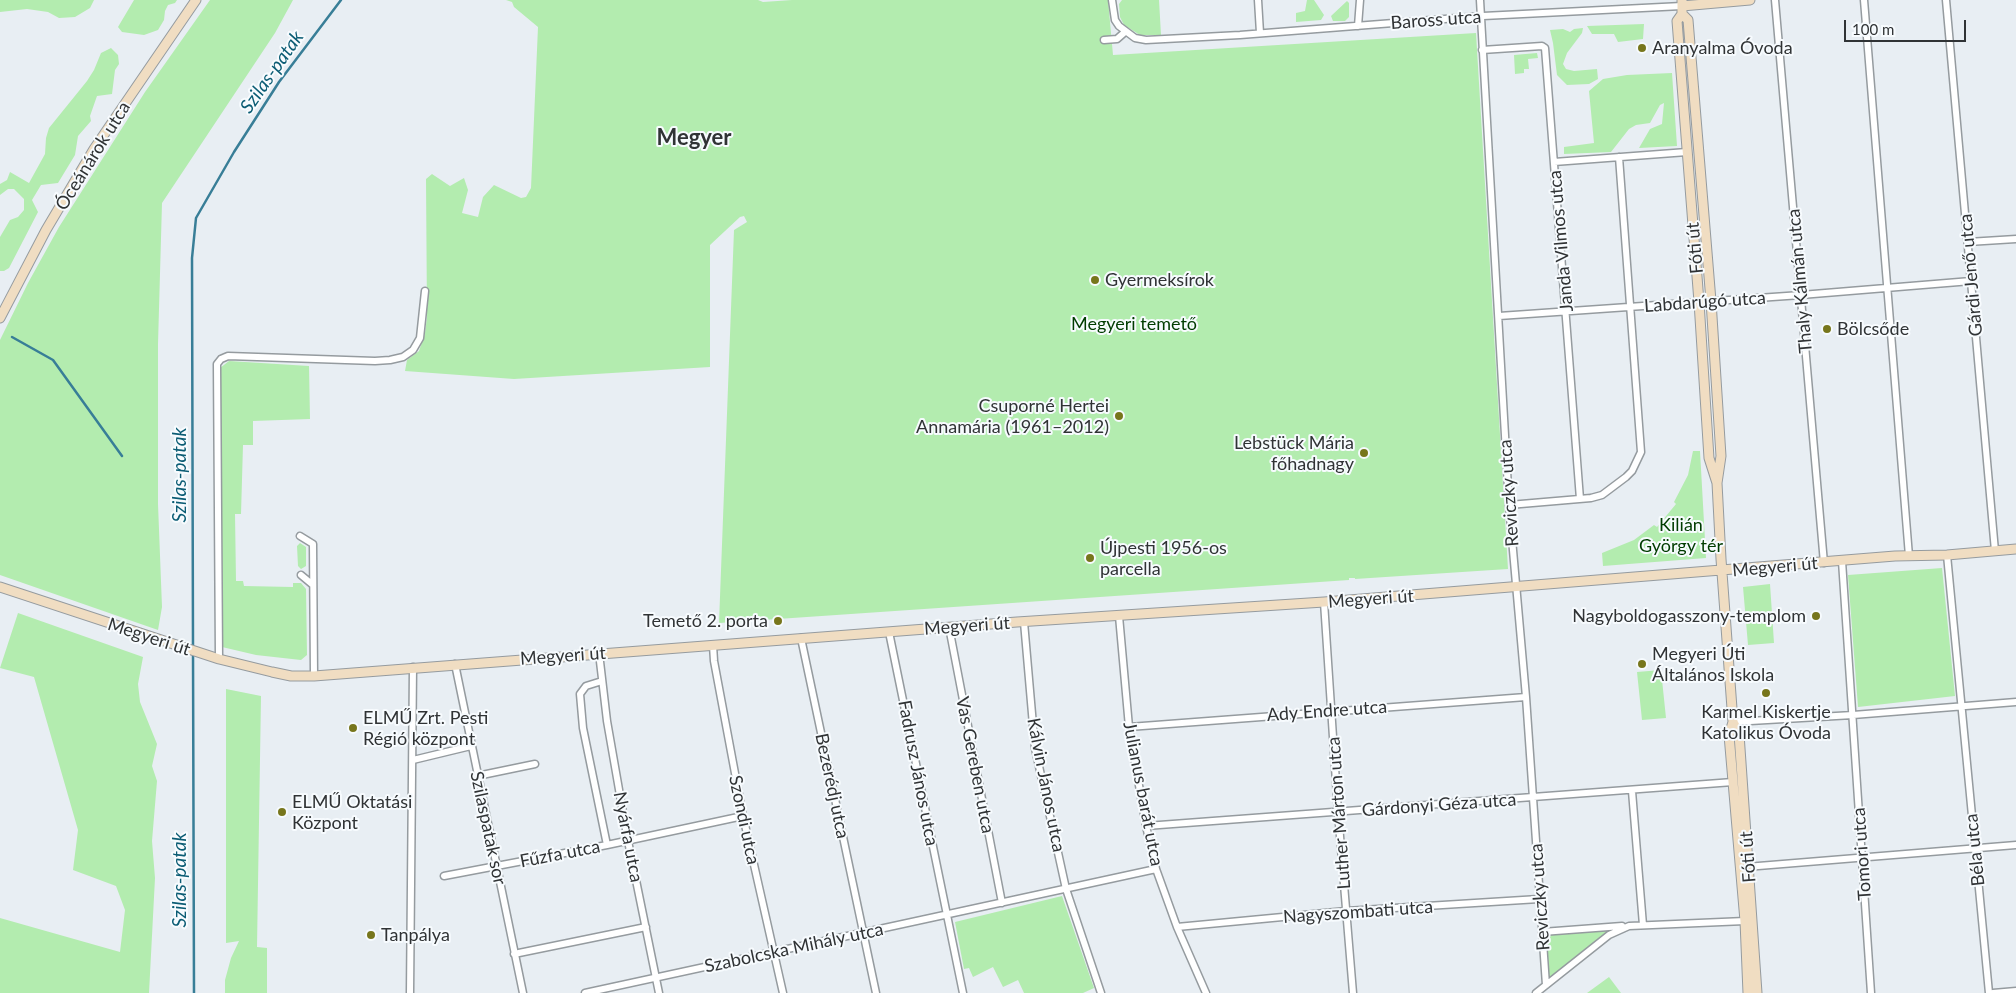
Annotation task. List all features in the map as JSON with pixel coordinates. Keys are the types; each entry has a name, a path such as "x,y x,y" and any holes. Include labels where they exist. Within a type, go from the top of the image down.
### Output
{"street":[{"name":"Óceánárok utca","path":"0,318 46,230 94,149 196,0"},
{"path":"1104,40 1117,39 1125,32 1115,20 1112,0"},
{"path":"1258,0 1260,33"},
{"path":"1358,26 1360,0"},
{"name":"Reviczky utca","path":"1480,0 1509,505 1526,697 1546,985"},
{"name":"Baross utca","path":"1125,32 1135,38 1146,40 1750,0"},
{"name":"Thaly Kálmán utca","path":"1776,0 1824,563"},
{"path":"1864,0 1909,556"},
{"name":"Gárdi Jenő utca","path":"1946,0 1995,551"},
{"name":"Fóti út","path":"1682,6 1677,21 1709,458 1717,483"},
{"name":"Fóti út","path":"1682,6 1688,20 1711,301 1721,456 1717,483 1722,571 1733,722 1738,734 1748,993"},
{"name":"Janda Vilmos utca","path":"1482,50 1544,46 1580,499"},
{"path":"1554,162 1687,152"},
{"path":"1509,505 1580,499 1602,494 1619,484 1632,471 1641,452 1619,157"},
{"path":"1968,242 2016,239"},
{"name":"Labdarúgó utca","path":"1499,316 1971,281"},
{"path":"215,657 216,367 218,362 228,356 376,361 398,358 412,350 420,338 425,291"},
{"path":"300,536 313,544 314,676"},
{"name":"Megyeri út","path":"0,587 215,657 291,676 314,676 413,666 1324,602 2016,549"},
{"name":"Béla utca","path":"1947,555 1989,993"},
{"name":"Tomori utca","path":"1842,561 1871,993"},
{"path":"300,575 313,585"},
{"name":"Luther Márton utca","path":"1324,602 1338,812 1353,993"},
{"name":"Julianus barát utca","path":"1119,616 1129,727 1146,826 1156,868 1177,927 1206,993"},
{"name":"Kálvin János utca","path":"1024,622 1035,748 1066,889 1100,993"},
{"name":"Vas Gereben utca","path":"949,627 1002,903"},
{"name":"Fadrusz János utca","path":"889,632 962,993"},
{"name":"Bezerédj utca","path":"802,638 876,993"},
{"name":"Szondi utca","path":"713,645 714,662 743,816 783,993"},
{"name":"Nyárfa utca","path":"599,653 607,721 628,841 660,993"},
{"name":"Szilaspatak sor","path":"455,664 523,993"},
{"path":"410,993 414,760 413,666"},
{"name":"Nyárfa utca","path":"602,681 586,686 580,694 583,728 607,845"},
{"name":"Ady Endre utca","path":"1129,727 1332,710 1526,697"},
{"path":"1733,722 2016,702"},
{"name":"Fóti út","path":"1733,722 1728,735 1757,993"},
{"path":"414,760 471,746"},
{"path":"478,776 535,764"},
{"name":"Gárdonyi Géza utca","path":"1146,826 1733,782"},
{"path":"1632,790 1643,925"},
{"name":"Fűzfa utca","path":"444,876 628,841 743,816"},
{"path":"1744,867 1863,859 2016,845"},
{"path":"1066,889 1156,868"},
{"name":"Szabolcska Mihály utca","path":"585,993 1066,889"},
{"name":"Nagyszombati utca","path":"1177,927 1346,912 1540,899"},
{"path":"1542,932 1643,925 1745,921"},
{"path":"1536,993 1609,936 1629,926"},
{"path":"514,954 646,927"},
{"path":"1993,993 2016,991"}],"green space":[{"path":"0,0 94,0 90,8 75,17 59,18 48,12 27,9 0,12"},
{"path":"134,0 177,0 175,3 168,5 164,20 158,30 144,35 122,32 118,27"},
{"path":"210,0 293,0 275,33 162,203 158,344 158,504 162,607 158,630 0,575 0,340 28,283 59,227 145,92"},
{"name":"Megyeri temető","path":"506,0 758,0 763,2 792,0 1108,0 1113,55 1476,33 1508,569 1349,578 1349,580 719,623 734,230 747,222 744,216 740,217 710,245 710,367 514,379 405,371 407,360 419,351 425,333 427,317 426,179 432,174 450,186 464,178 468,190 462,213 478,217 483,197 494,185 521,198 526,197 531,188 538,27 514,7 512,2"},
{"path":"1122,0 1159,0 1161,35 1140,35 1124,25 1120,17 1119,4"},
{"path":"1307,0 1314,0 1324,15 1321,20 1296,22 1296,13 1305,11"},
{"path":"1347,1 1349,3 1349,17 1345,21 1333,21 1331,16"},
{"path":"1644,24 1643,39 1618,42 1614,34 1592,34 1587,26"},
{"path":"1583,28 1582,33 1567,53 1563,64 1566,69 1574,71 1597,69 1598,79 1589,84 1567,85 1557,75 1550,30 1563,29 1570,32 1574,29"},
{"path":"111,48 118,55 119,64 115,70 112,94 97,96 90,116 91,121 78,136 75,155 58,183 41,185 32,200 38,212 9,268 0,271 0,237 10,220 18,217 24,210 24,199 14,189 8,189 0,195 0,184 7,180 10,172 29,183 45,154 49,128 87,81 101,53"},
{"path":"1537,53 1538,58 1528,59 1529,69 1524,69 1524,73 1515,74 1514,55"},
{"path":"1672,73 1677,146 1639,148 1650,129 1662,124 1664,103 1660,105 1650,123 1636,125 1629,129 1611,152 1564,154 1564,147 1594,143 1589,91 1603,79 1627,75"},
{"path":"229,361 309,366 310,419 253,421 253,445 243,445 241,514 235,514 236,581 243,581 244,586 293,587 293,583 301,583 306,589 307,655 301,660 256,655 222,647 220,368"},
{"name":"Kilián György tér","path":"1693,451 1700,451 1706,558 1603,566 1602,553 1634,540 1654,525 1657,527 1676,504 1674,502 1688,475"},
{"path":"300,543 306,547 306,566 301,569 298,566 297,546"},
{"path":"1942,568 1955,696 1858,707 1848,575"},
{"path":"1770,584 1774,643 1748,645 1743,587"},
{"path":"18,613 143,657 138,684 140,702 157,744 152,766 157,781 152,841 155,878 149,993 0,993 0,918 120,952 125,910 116,886 73,870 78,830 34,677 0,668"},
{"path":"1661,670 1666,718 1642,720 1637,672"},
{"path":"226,689 261,696 257,947 267,948 267,993 225,993 225,980 231,958 239,941 226,943"},
{"path":"1062,896 1094,988 1083,993 1024,993 1018,980 1003,987 993,967 973,977 969,968 964,969 955,922"},
{"path":"1603,928 1609,935 1546,985 1542,932"},
{"path":"1609,977 1621,993 1587,993"}],"waterway":[{"name":"Szilas-patak","path":"193,647 192,258 196,218 234,152 279,82 341,0"},
{"path":"12,337 53,360 122,456"},
{"name":"Szilas-patak","path":"193,652 194,993"}],"place":[{"name":"Aranyalma Óvoda","path":"1642,48"},
{"name":"Gyermeksírok","path":"1095,280"},
{"name":"Bölcsőde","path":"1827,329"},
{"name":"Csuporné Hertei Annamária (1961–2012)","path":"1119,416"},
{"name":"Lebstück Mária főhadnagy","path":"1364,453"},
{"name":"Újpesti 1956-os parcella","path":"1090,558"},
{"name":"Nagyboldogasszony-templom","path":"1816,616"},
{"name":"Temető 2. porta","path":"778,621"},
{"name":"Megyeri Úti Általános Iskola","path":"1642,664"},
{"name":"Karmel Kiskertje Katolikus Óvoda","path":"1766,693"},
{"name":"ELMŰ Zrt. Pesti Régió központ","path":"353,728"},
{"name":"ELMŰ Oktatási Központ","path":"282,812"},
{"name":"Tanpálya","path":"371,935"}],"district":[{"name":"Megyer","path":"694,138"}]}
